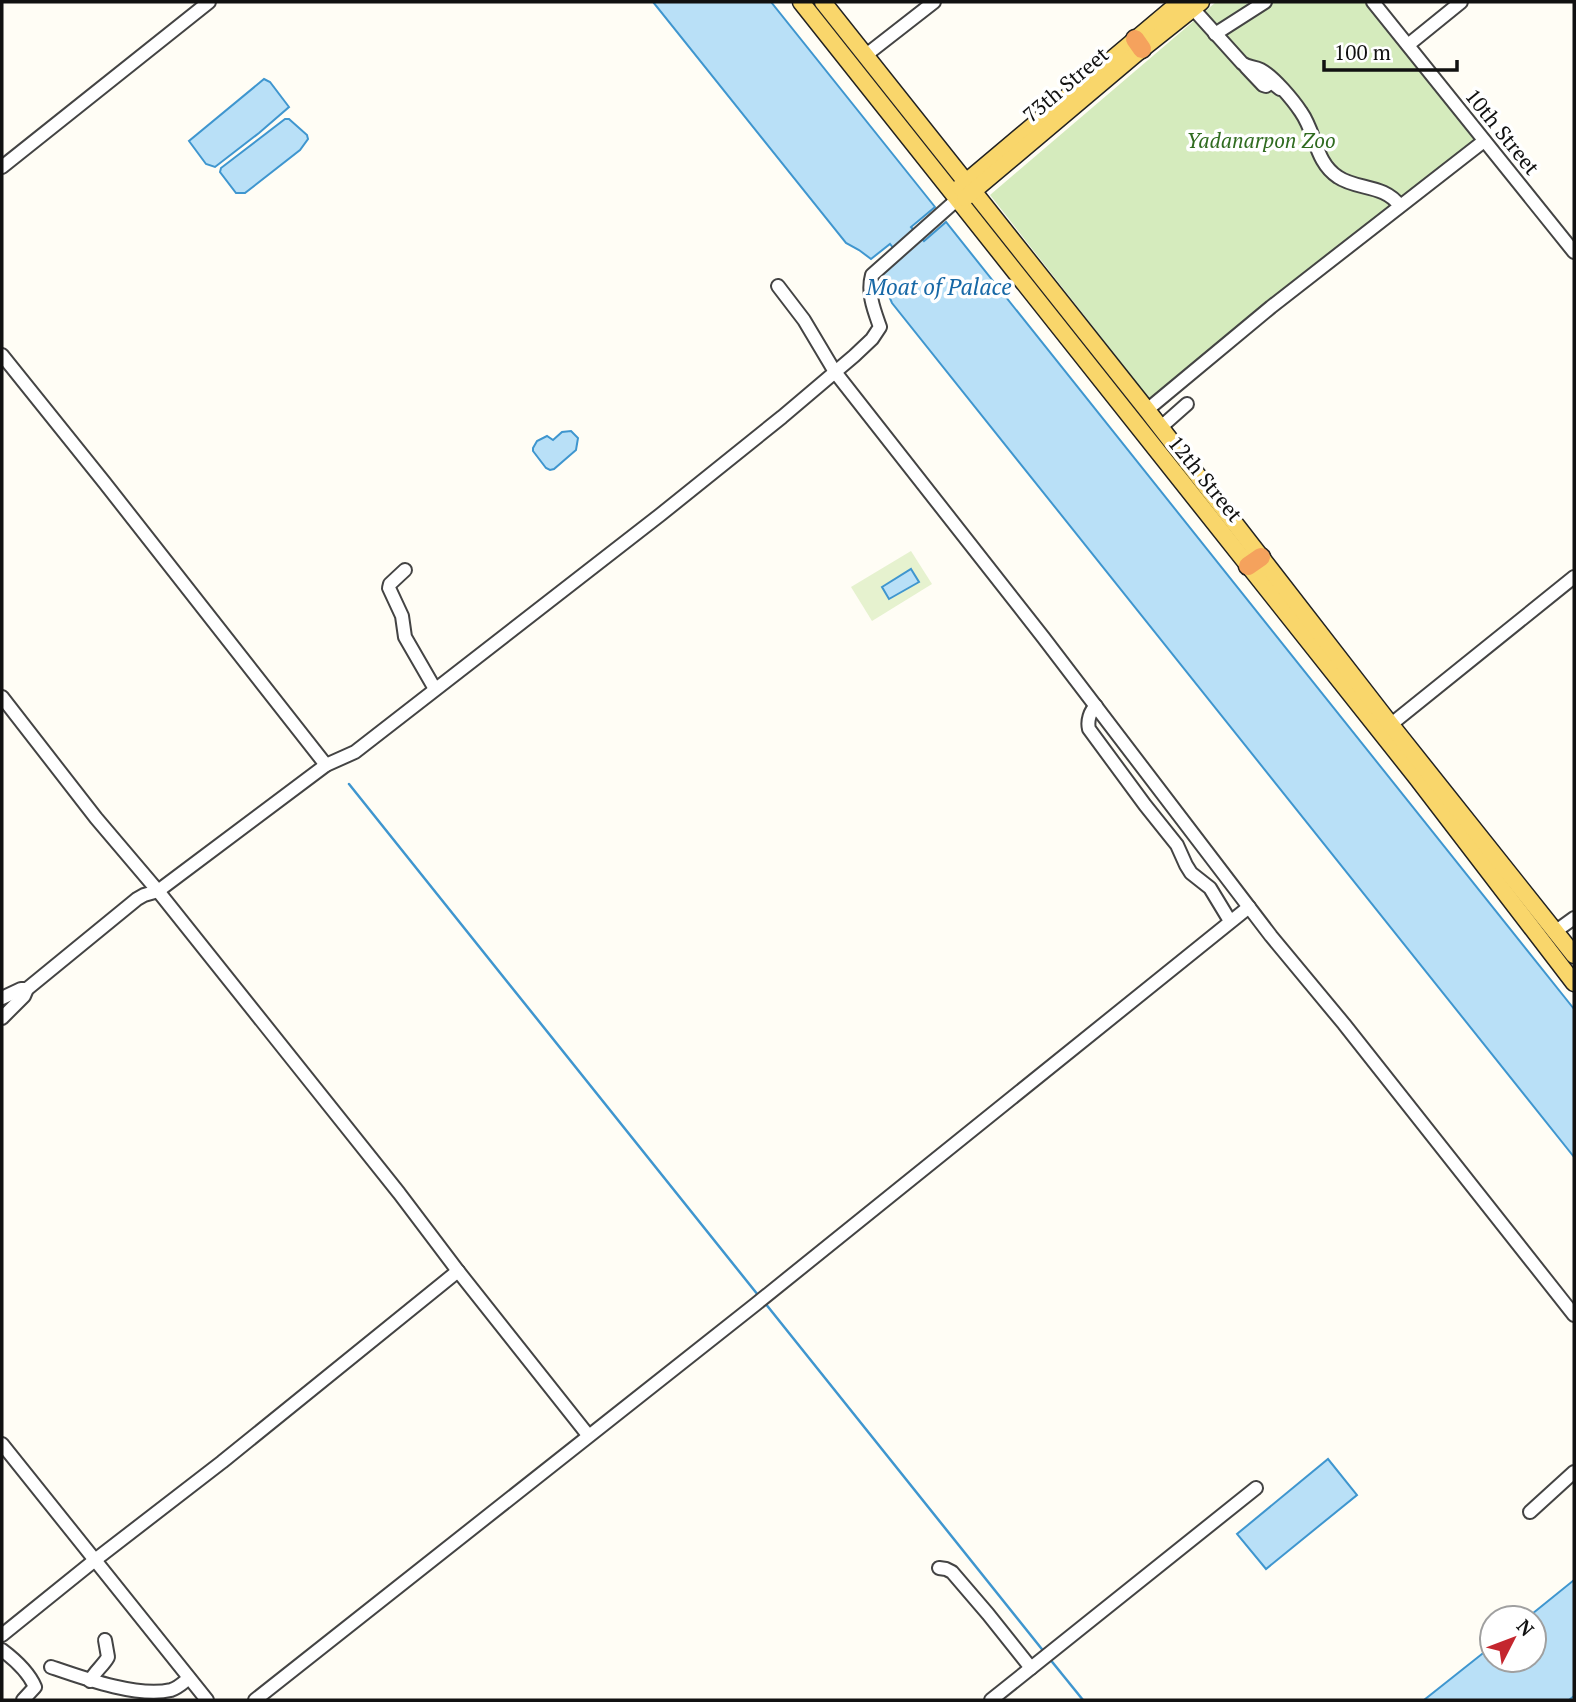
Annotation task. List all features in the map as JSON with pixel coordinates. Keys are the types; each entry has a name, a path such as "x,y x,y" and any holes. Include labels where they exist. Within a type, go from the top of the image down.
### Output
{"main road":[{"name":"12th Street","path":"802,2 952,203 1255,562 1386,729 1574,984"},
{"name":"12th Street","path":"823,2 1147,410 1255,562"},
{"name":"73th Street","path":"952,203 1190,3"},
{"name":"12th Street","path":"1386,729 1574,955"}],"street":[{"path":"2,167 209,2"},
{"path":"866,55 934,2"},
{"path":"1215,34 1265,2"},
{"name":"10th Street","path":"1373,2 1574,252"},
{"path":"1408,45 1461,2"},
{"path":"1190,3 1246,67 1257,67 1265,72 1283,91 1304,118 1319,154 1337,177 1381,192 1400,206"},
{"path":"1147,410 1270,307 1484,141"},
{"path":"2,1018 27,989 137,899 158,891 326,765 355,752 670,507 863,348 880,327 870,289 873,272 952,203"},
{"path":"778,286 804,320 835,372 1155,782 1249,907 1574,1315"},
{"path":"2,355 326,765"},
{"path":"1160,427 1187,404"},
{"path":"405,570 389,588 402,616 405,637 435,689"},
{"path":"1386,729 1574,577"},
{"path":"2,698 391,1183 589,1435"},
{"path":"1096,706 1092,710 1089,729 1177,845 1191,873 1210,888 1230,922"},
{"path":"1139,796 1155,782"},
{"path":"255,1700 759,1301 1249,907"},
{"path":"1556,932 1574,918"},
{"path":"2,998 27,989"},
{"path":"2,1635 458,1271"},
{"path":"2,1444 207,1700"},
{"path":"1530,1512 1574,1472"},
{"path":"991,1700 1256,1489"},
{"path":"939,1568 952,1572 1031,1668"},
{"path":"90,1681 108,1657 106,1640"},
{"path":"2,1650 18,1664 35,1687 23,1700"},
{"path":"51,1667 90,1681 148,1691 170,1690 189,1678"}],"green space":[{"name":"Yadanarpon Zoo","path":"1216,2 1365,2 1479,139 1151,401 990,195"},
{"path":"911,551 932,584 872,621 851,587"}],"water":[{"name":"Moat of Palace","path":"653,2 771,2 935,207 911,227 924,241 946,222 1574,1009 1574,1157 892,303 880,276 901,258 890,244 871,259 846,243"},
{"path":"264,79 270,82 289,107 215,167 206,164 189,141"},
{"path":"285,119 289,119 308,139 300,150 245,193 236,193 220,172 221,168"},
{"path":"571,431 578,438 576,450 554,469 546,468 533,451 537,441 547,436 553,440 562,432"},
{"path":"911,569 919,582 889,599 882,587"},
{"path":"1328,1459 1357,1495 1266,1569 1237,1534"},
{"path":"1574,1580 1574,1696 1569,1700 1424,1700 1478,1657 1478,1674 1548,1674 1548,1604 1544,1604"}],"waterway":[{"path":"349,784 758,1295"},
{"path":"765,1303 1045,1653"},
{"path":"1049,1658 1083,1700"}]}
